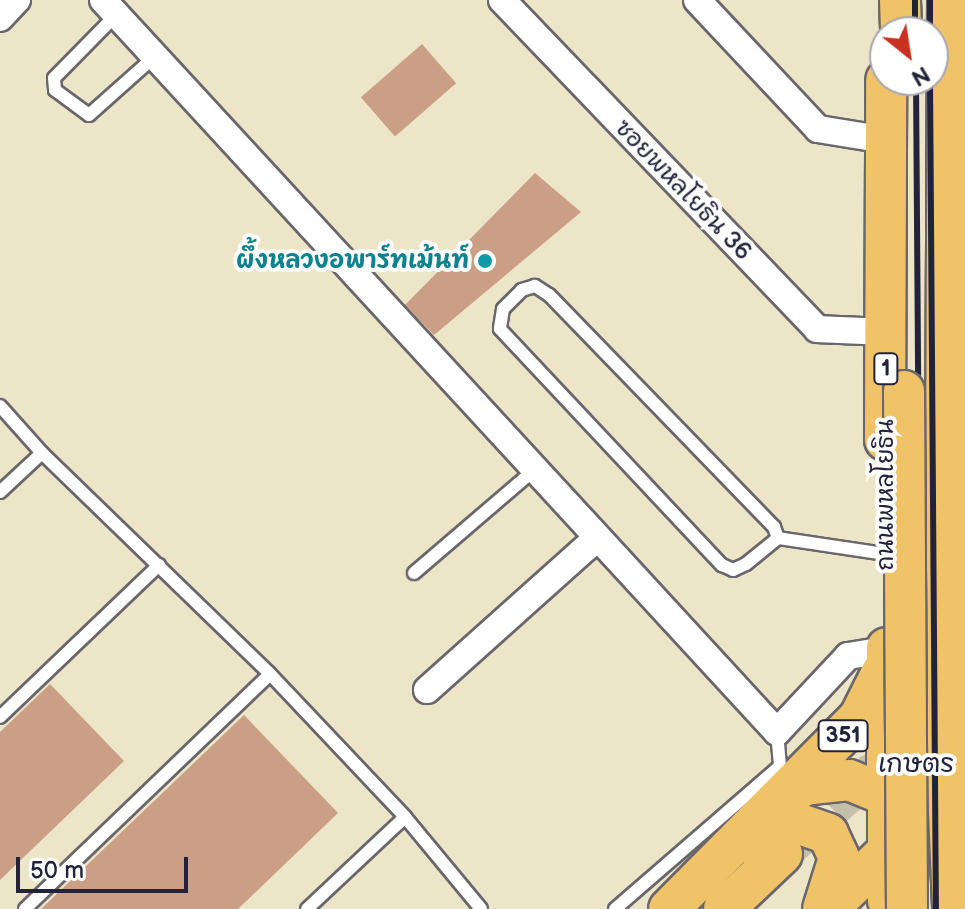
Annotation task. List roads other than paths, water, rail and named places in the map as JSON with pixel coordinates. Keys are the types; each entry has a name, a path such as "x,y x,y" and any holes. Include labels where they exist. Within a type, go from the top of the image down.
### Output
{"main road":[{"path":"948,0 956,193 947,553 955,622 937,736 951,881"},
{"name":"ถนนพหลโยธิน","path":"886,96 885,554 888,654"},
{"name":"ถนนพหลโยธิน","path":"902,96 916,392 951,881"},
{"name":"ถนนพหลโยธิน","path":"907,909 916,392 930,96"},
{"path":"885,554 947,553"},
{"path":"888,654 937,736"},
{"name":"351","path":"669,909 859,718 888,654"},
{"path":"811,767 839,754 937,736"},
{"path":"888,909 887,855 898,800 937,736"},
{"path":"898,800 937,736"},
{"path":"779,800 805,785 830,780 898,800 951,881"},
{"path":"728,852 775,823 794,822 828,834 839,858 825,909"},
{"path":"825,909 887,855"},
{"path":"724,909 789,863 758,909"}],"street":[{"path":"0,18 17,0"},
{"name":"ซอยพหลโยธิน 36","path":"502,0 817,329 886,332"},
{"path":"697,0 818,129 886,140"},
{"path":"110,7 777,732 848,656 888,654"},
{"path":"427,690 597,538"}],"lane":[{"path":"110,7 54,78 55,90 89,115 154,57"},
{"path":"778,538 774,527 549,295 535,286 522,290 503,309 500,329 722,565 733,570 746,564 778,538 885,554"},
{"path":"0,406 42,453 270,674 405,817 481,909"},
{"path":"0,492 42,453"},
{"path":"414,573 534,470"},
{"path":"0,717 159,565"},
{"path":"25,909 270,674"},
{"path":"615,909 780,766 777,732"},
{"path":"307,909 405,817"}],"tunnel":[{"path":"787,848 867,776 919,752 965,752"}],"railway":[{"path":"915,0 915,16"},
{"path":"930,0 930,16"},
{"path":"916,96 922,909"},
{"path":"930,96 936,909"}],"place":[{"name":"ผึ้งหลวงอพาร์ทเม้นท์","path":"485,261"}],"district":[{"name":"เกษตร","path":"916,765"}]}
